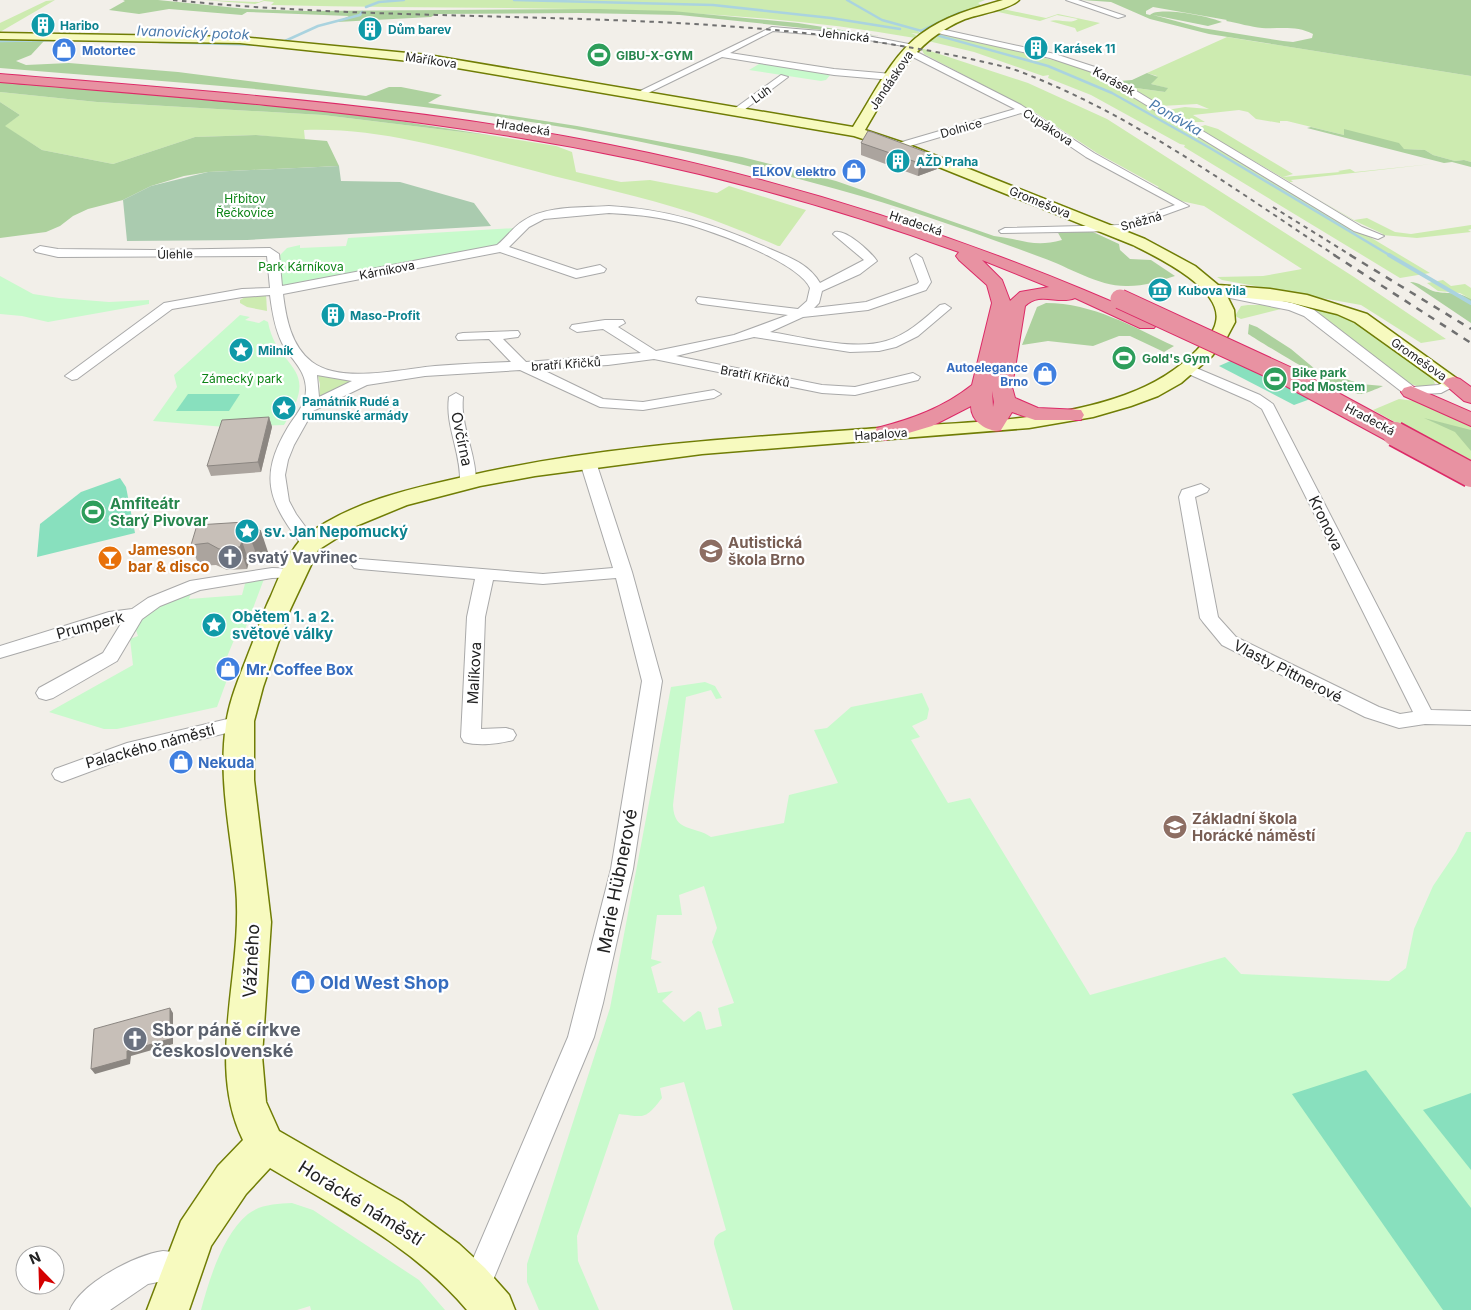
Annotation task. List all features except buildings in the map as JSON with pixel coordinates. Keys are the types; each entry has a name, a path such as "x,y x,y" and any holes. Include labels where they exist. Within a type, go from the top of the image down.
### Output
{"highway":[{"name":"Hradecká","path":"0,72 320,100 470,119 556,132 726,168 802,187 912,221 1030,262 1147,324 1283,390 1471,494"},
{"name":"Hradecká","path":"0,78 300,104 470,125 605,148 754,182 905,228 1012,266 1289,377 1471,475"},
{"path":"905,228 966,256 987,273 996,284 1001,303 982,388 982,411 993,425 1000,417 1005,402 1002,387 1004,369 1012,318 1018,301 1031,294 1053,293 1109,304"},
{"path":"1453,383 1471,397"},
{"path":"886,434 931,421 959,406 982,388"},
{"path":"1411,392 1471,420"},
{"path":"1005,402 1035,414 1073,415"}],"street":[{"name":"Jandáskova","path":"857,132 912,49 931,33 967,15 1014,0"},
{"path":"1070,0 1121,16"},
{"name":"Jehnická","path":"721,54 772,29 857,36 912,49"},
{"name":"Karásek","path":"931,33 1059,58 1095,70 1350,224 1378,236"},
{"name":"Maříkova","path":"0,36 213,39 348,49 428,59 857,132"},
{"name":"Cupákova","path":"912,49 1023,110 1090,155 1184,206"},
{"path":"639,94 721,54 759,62 834,72 892,77"},
{"path":"750,66 759,62"},
{"path":"826,83 834,72"},
{"name":"Luh","path":"737,111 788,78 767,74"},
{"name":"Dolnice","path":"899,146 1023,110"},
{"name":"Gromešova","path":"857,132 899,146 1106,228 1175,261 1213,290 1292,307 1309,313 1411,392 1441,389 1453,383 1361,318 1345,311 1292,297 1213,290"},
{"name":"Sněžná","path":"1005,231 1126,226 1184,206"},
{"path":"501,248 533,219 563,213 617,208 680,218 760,249 800,268 813,281 816,289 856,272 871,261 868,256 839,234"},
{"name":"Kárníkova","path":"277,291 501,248 576,274 600,269"},
{"name":"Úlehle","path":"40,250 58,253 152,254 270,252 273,254 277,291"},
{"name":"bratří Křičků","path":"702,300 802,313 868,306 922,287 925,282 916,258"},
{"name":"bratří Křičků","path":"377,378 441,370 614,360 653,355 753,334 785,323 802,313 815,300 816,289"},
{"name":"Hapalova","path":"468,481 588,462 694,449 993,425 1073,415 1137,398 1166,385 1189,369 1211,345 1226,322 1224,306 1213,290"},
{"path":"72,376 168,306 250,292 277,291 284,335 307,366 313,390 308,409 282,450 276,478 290,521 310,544"},
{"name":"bratří Křičků","path":"753,334 856,349 886,346 912,336 945,308"},
{"path":"577,328 624,323"},
{"name":"Bratří Křičků","path":"605,324 653,355 840,392 855,391 913,377"},
{"path":"463,337 513,334"},
{"name":"Bratří Křičků","path":"493,336 522,366 587,398 616,406 644,406 714,394"},
{"path":"307,366 338,375 377,378"},
{"name":"Kronova","path":"1189,369 1255,398 1268,407 1425,717"},
{"path":"308,409 347,389 377,378"},
{"name":"Ovčírna","path":"456,397 456,417 466,453 468,481"},
{"name":"Marie Hübnerové","path":"485,1298 581,1037 591,1003 622,869 652,681 624,572 588,462"},
{"path":"240,723 275,613 310,544 344,521 377,507 468,481"},
{"name":"Vlasty Pittnerové","path":"1201,488 1188,493 1187,497 1209,618 1221,634 1237,646 1372,712 1399,721 1425,717"},
{"path":"360,564 542,579 624,572"},
{"name":"Prumperk","path":"0,652 88,623 115,616 136,615 161,598 196,585 272,573 294,573"},
{"name":"Malíkova","path":"485,575 476,617 471,737 506,735"},
{"path":"46,693 110,657 117,648 120,637 136,615"},
{"path":"1425,717 1471,718"},
{"name":"Vážného","path":"240,723 239,758 253,890 254,918 254,956 245,1042 243,1091 254,1128 266,1144"},
{"name":"Palackého náměstí","path":"62,774 118,753 240,723"},
{"path":"168,1310 195,1235 232,1180 266,1144"},
{"name":"Horácké náměstí","path":"266,1144 408,1228 426,1241 485,1298"},
{"path":"85,1310 129,1279 150,1268 163,1266 183,1268"}],"green space":[{"path":"55,0 0,32 0,23 46,1"},
{"path":"123,0 158,0 247,9 307,11 599,9 672,11 798,23 879,36 680,15 581,13 436,14 431,17 337,22 349,16 247,12 242,15 169,9 139,14 109,10 125,1"},
{"path":"203,0 259,2 264,0 985,0 978,3 984,7 954,15 957,16 933,28 929,27 931,29 918,31 921,34 911,33 916,35 915,38 835,26 674,12 271,5 274,2 264,1 255,4"},
{"path":"1082,0 1471,0 1471,76 1209,34 1150,19 1111,2","holes":["1153,7 1227,20 1258,27 1300,29 1313,34 1312,38 1293,42 1283,41 1202,28 1153,15 1208,26 1222,22 1207,17 1163,11 1150,15 1146,14 1146,11"]},
{"path":"998,8 1046,18 1058,14 1100,23 1077,32 1075,28 1050,21 1075,21 1078,19 1057,15 1040,21 989,10"},
{"path":"936,34 948,34 1085,68 1189,129 1181,130 1191,130 1430,273 1400,278 1184,147 1185,145 1091,95 1048,78 1049,75 1043,76 974,52 928,41"},
{"path":"1227,37 1471,76 1471,162 1464,160 1455,161 1433,155 1425,150 1404,149 1344,130 1344,135 1287,121 1280,121 1280,123 1256,119 1248,112 1239,110 1193,115 1205,122 1187,122 1167,110 1185,107 1209,109 1197,104 1161,106 1129,87 1165,92 1167,88 1151,84 1157,76 1147,73"},
{"path":"44,41 31,55 16,61 26,65 69,63 178,72 366,96 389,87 401,87 442,95 428,103 577,126 742,157 836,181 994,236 1043,243 1062,240 1057,231 1093,232 1119,244 1120,250 1130,259 1151,260 1175,276 1140,285 1128,286 1106,283 992,239 862,196 713,158 547,124 442,109 253,89 0,68 0,42"},
{"path":"921,48 1028,83 1107,119 1354,277 1446,339 1421,343 1361,305 1222,280 1217,277 1263,276 1302,269 1204,206 1181,201 1157,188 1159,187 1097,153 1036,113 924,54"},
{"path":"759,64 831,74 826,80 821,81 749,70"},
{"path":"1147,73 1158,77 1151,84 1168,88 1165,92 1129,87 1119,81 1132,80"},
{"path":"0,81 342,112 495,136 323,115 97,102 0,92"},
{"path":"0,92 97,102 323,115 495,136 556,146 572,152 576,172 621,182 650,180 717,193 729,186 806,210 780,246 778,246 704,217 634,196 421,142 362,132 333,130 304,130 305,140 256,135 195,137 113,164 42,150 4,126 20,115 0,102"},
{"path":"0,102 20,115 5,126 42,150 113,164 195,137 256,135 327,141 339,166 208,172 184,176 151,186 123,200 88,209 46,232 0,238"},
{"path":"1205,125 1218,129 1293,174 1283,177 1340,172 1338,171 1350,169 1355,172 1432,164 1291,180 1293,182 1290,182 1197,128"},
{"path":"1311,127 1344,135 1344,129 1399,143 1404,149 1425,150 1433,155 1455,161 1464,160 1471,162 1471,167 1452,162 1444,163 1307,128"},
{"name":"Hřbitov Řečkovice","path":"339,166 341,181 400,182 474,203 491,226 247,240 127,241 123,200 151,186 208,172"},
{"path":"1309,194 1354,220 1367,218 1395,232 1411,234 1471,225 1471,229 1468,230 1471,232 1417,238 1382,235 1383,234 1353,220"},
{"name":"Park Kárníkova","path":"515,228 501,244 479,250 282,287 280,255 287,248 300,245 300,248 346,246 348,238"},
{"path":"0,276 33,294 109,302 149,300 149,304 48,322 22,316 0,314"},
{"path":"1443,280 1451,286 1465,284 1471,288 1471,299 1460,293 1438,291 1427,283"},
{"path":"1410,282 1433,291 1456,294 1471,299 1471,323"},
{"path":"266,294 267,311 247,307 240,303 240,300 247,296"},
{"path":"1046,303 1080,307 1112,317 1174,346 1164,352 1130,336 1119,336 1093,346 1048,341 1022,345 1037,307"},
{"path":"1304,303 1339,315 1369,331 1427,373 1435,384 1422,388 1403,381 1329,321 1316,312 1300,306"},
{"path":"1267,305 1285,308 1241,319 1235,316 1241,306"},
{"name":"Zámecký park","path":"240,315 250,317 245,320 259,323 264,320 268,322 273,338 294,369 298,379 299,390 295,405 284,425 225,427 153,421 177,387 174,375"},
{"path":"1249,324 1257,327 1291,349 1315,369 1361,384 1383,386 1361,394 1340,387 1248,334"},
{"name":"Bike park Pod Mostem","path":"1253,351 1332,391 1294,405 1219,366"},
{"path":"317,372 355,380 319,399 320,384"},
{"path":"188,394 240,394 229,411 176,411"},
{"path":"1399,399 1423,402 1471,424 1471,464 1373,410"},
{"path":"1424,418 1471,430 1471,451 1455,432"},
{"name":"Amfiteátr Starý Pivovar","path":"120,478 126,487 135,533 37,557 40,524 81,492"},
{"path":"264,579 241,640 234,640 219,676 228,677 217,707 117,729 104,729 49,712 133,665 130,639 138,636 135,627 140,620 153,610 168,601 192,591 189,599 242,595 246,580"},
{"path":"705,682 715,686 722,698 716,699 711,690 686,697 673,805 674,814 681,824 711,837 784,823 789,795 838,783 814,730 827,728 851,707 922,693 929,709 927,719 912,726 920,737 911,740 948,803 970,798 1090,995 1225,957 1241,974 1389,981 1406,968 1414,929 1433,886 1456,852 1466,832 1471,832 1471,1310 733,1310 714,1244 717,1235 726,1230 684,1082 660,1088 662,1098 648,1114 640,1116 619,1114 577,1236 578,1261 599,1310 539,1310 527,1282 527,1264 610,1008 671,687","holes":["704,886 717,928 712,942 734,1003 718,1008 722,1026 706,1030 701,1012 698,1011 684,1022 662,1001 673,991 658,993 651,967 662,962 651,959 657,915 682,915 679,895"]},
{"path":"1366,1070 1471,1208 1471,1310 1443,1310 1292,1094"},
{"path":"1471,1093 1471,1170 1423,1110"},
{"path":"292,1203 313,1210 419,1280 445,1310 311,1310 310,1306 297,1310 201,1310 218,1258 231,1233 239,1223 258,1208"}],"waterway":[{"name":"Ivanovický potok","path":"366,7 379,2 404,0"},
{"name":"Ivanovický potok","path":"514,0 713,5 831,18 900,29"},
{"name":"Ponávka","path":"847,0 882,20 921,31"},
{"path":"921,31 959,13 978,8"},
{"name":"Ivanovický potok","path":"285,41 318,26 360,15 362,12"},
{"name":"Ponávka","path":"921,31 1048,66 1112,93 1210,148 1391,256"},
{"name":"Ivanovický potok","path":"0,41 67,40"},
{"name":"Ivanovický potok","path":"159,42 269,45"},
{"name":"Ponávka","path":"1389,255 1471,303"}],"railway":[{"path":"173,0 278,8 384,13 702,24 807,33 911,47 1013,69 1056,87 1139,129 1219,178 1336,256"},
{"path":"1273,207 1352,256"},
{"path":"1334,255 1471,343"},
{"path":"1350,255 1471,329"}],"place":[{"name":"Haribo","path":"43,25"},
{"name":"Dům barev","path":"370,29"},
{"name":"Karásek 11","path":"1036,48"},
{"name":"Motortec","path":"64,50"},
{"name":"GIBU-X-GYM","path":"599,55"},
{"name":"AŽD Praha","path":"898,161"},
{"name":"ELKOV elektro","path":"854,171"},
{"name":"Kubova vila","path":"1160,290"},
{"name":"Maso-Profit","path":"333,315"},
{"name":"Milník","path":"241,350"},
{"name":"Gold's Gym","path":"1124,358"},
{"name":"Autoelegance Brno","path":"1045,374"},
{"name":"Bike park Pod Mostem","path":"1275,379"},
{"name":"Památník Rudé a rumunské armády","path":"284,408"},
{"name":"Amfiteátr Starý Pivovar","path":"93,512"},
{"name":"sv. Jan Nepomucký","path":"247,531"},
{"name":"Autistická škola Brno","path":"711,551"},
{"name":"svatý Vavřinec","path":"230,557"},
{"name":"Jameson bar & disco","path":"110,558"},
{"name":"Obětem 1. a 2. světové války","path":"214,625"},
{"name":"Mr. Coffee Box","path":"228,669"},
{"name":"Nekuda","path":"181,762"},
{"name":"Základní škola Horácké náměstí","path":"1175,827"},
{"name":"Old West Shop","path":"303,982"},
{"name":"Sbor páně církve československé","path":"135,1039"}]}
